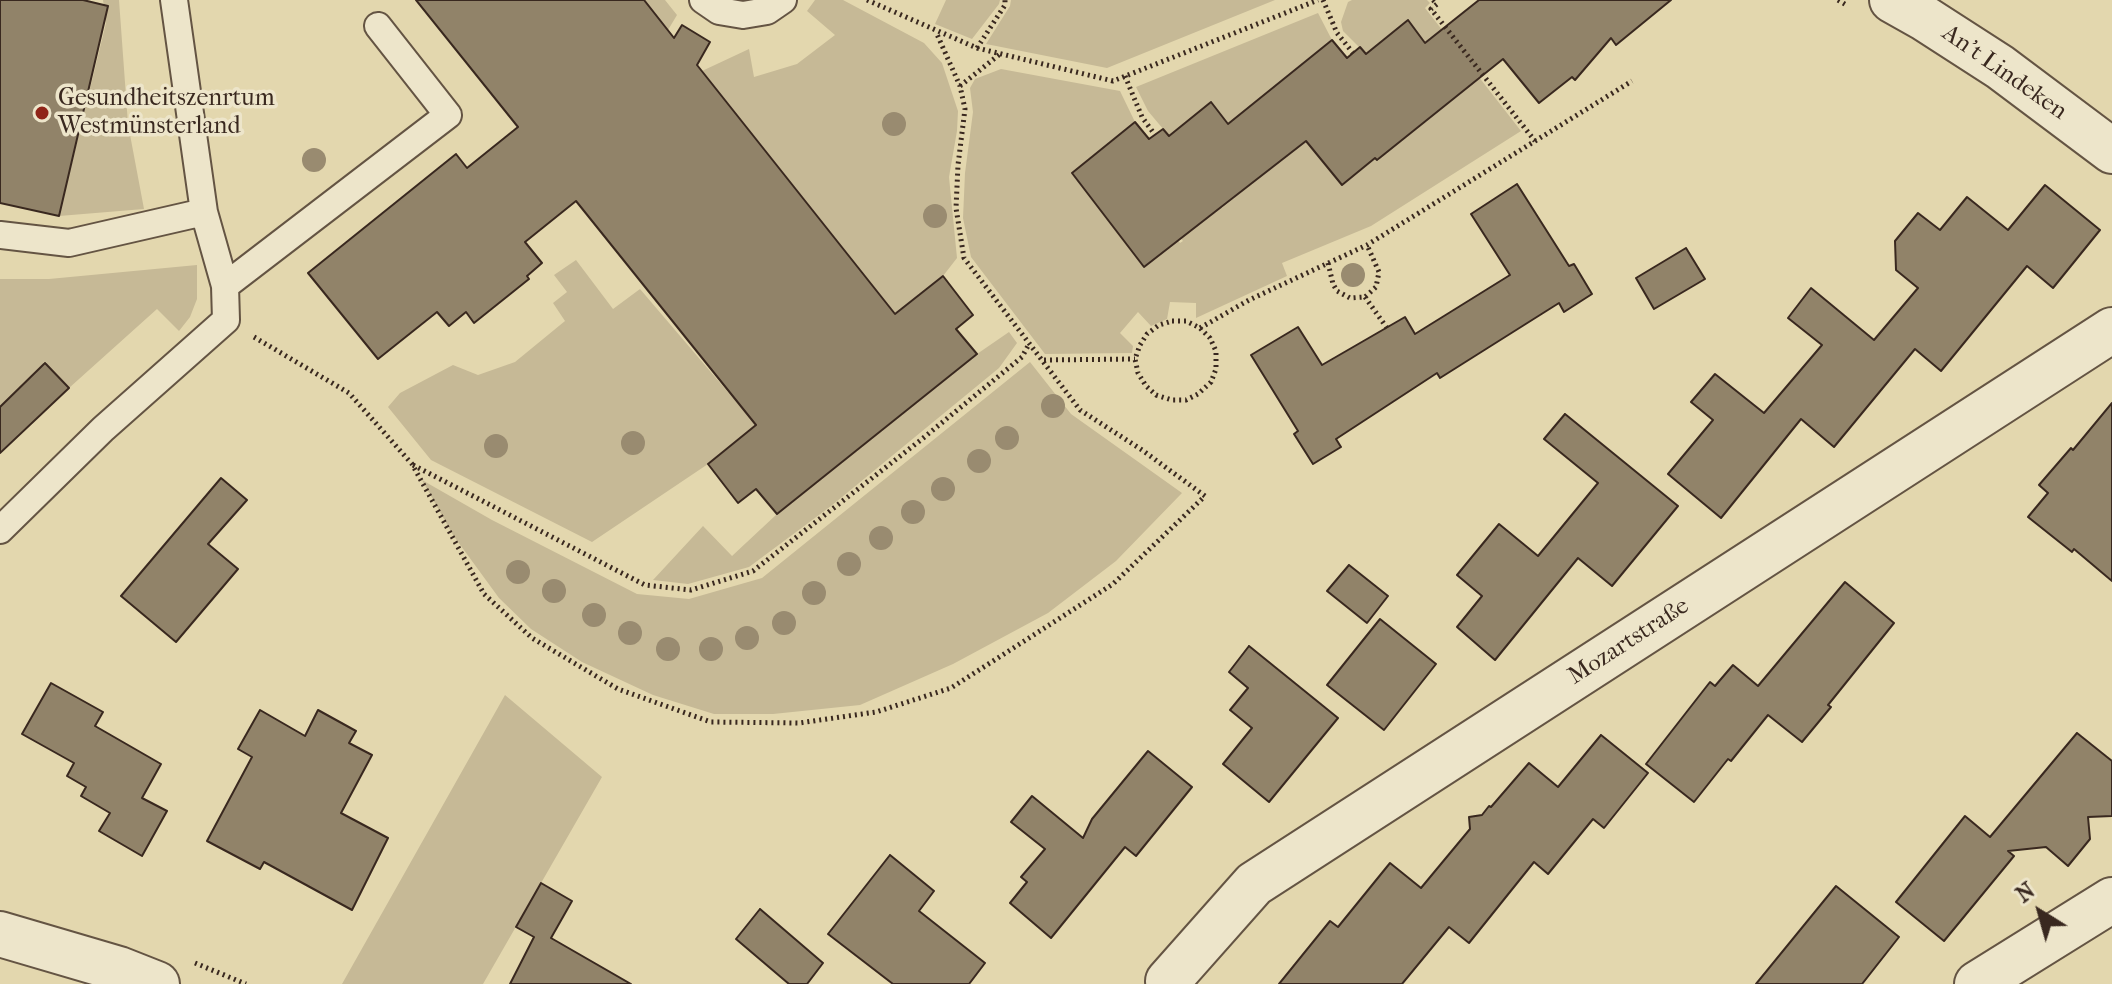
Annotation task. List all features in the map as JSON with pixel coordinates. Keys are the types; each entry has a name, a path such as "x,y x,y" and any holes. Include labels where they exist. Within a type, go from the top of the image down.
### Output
{"street":[{"name":"An't Lindeken","path":"1892,0 2000,67 2112,151"},
{"name":"Mozartstraße","path":"1168,981 1254,884 2112,330"},
{"path":"1977,984 2112,900"},
{"path":"0,934 119,969 157,984"}],"lane":[{"path":"0,530 103,429 226,320 225,286 204,212 174,0"},
{"path":"703,0 719,11 743,15 767,11 783,0"},
{"path":"225,286 448,115 378,26"},
{"path":"0,235 69,243 204,212"}],"path":[{"path":"867,0 977,48 1113,81 1320,0 1337,33 1353,53"},
{"path":"977,48 1005,5 1005,0"},
{"path":"1433,0 1437,4 1431,9 1535,141"},
{"path":"226,320 349,393 412,464 484,594 532,638 618,689 711,722 799,723 876,712 951,688 1113,584 1205,496 1080,410 964,258 956,208 965,109 960,86 936,32"},
{"path":"960,86 1000,54"},
{"path":"1125,76 1142,117 1155,135"},
{"path":"1200,328 1249,300 1367,245 1632,81"},
{"path":"1328,263 1337,291 1350,298 1365,297 1376,287 1379,272 1367,245"},
{"path":"1365,297 1387,328"},
{"path":"1172,321 1186,321 1200,328 1210,338 1216,351 1216,369 1211,382 1186,400 1156,395 1138,373 1135,359 1147,334 1159,325 1172,321"},
{"path":"412,464 645,585 691,590 753,571 1022,357 1029,344"},
{"path":"1043,360 1135,359"}],"shaded area":[{"path":"103,0 119,0 128,124 144,209 59,216 106,23"},
{"path":"644,0 665,0 677,15 668,30"},
{"path":"815,0 843,0 924,43 942,63 958,111 949,177 957,258 943,276 895,314 702,71 749,49 754,77 797,64 835,35 807,11"},
{"path":"946,0 1000,0 972,39 935,24"},
{"path":"1011,0 1275,0 1107,68 986,44"},
{"path":"1427,0 1430,3 1425,8 1521,131 1371,226 1282,263 1287,276 1196,318 1196,303 1170,302 1167,319 1151,326 1138,312 1120,333 1133,346 1132,353 1045,354 971,257 963,218 973,112 970,88 975,79 1001,69 1120,91 1135,122 1072,173 1092,198 1114,217 1109,222 1145,266 1172,232 1180,243 1183,241 1175,231 1216,201 1222,208 1266,172 1250,151 1220,130 1227,123 1211,103 1169,136 1148,111 1136,87 1318,13 1332,40 1269,92 1370,151 1378,161 1380,159 1372,149 1419,126 1464,91 1438,52 1424,43 1408,21 1366,54 1343,31 1341,22 1348,2"},
{"path":"576,260 613,309 640,289 756,425 708,464 592,542 431,460 388,407 400,393 453,365 478,375 515,362 565,321 553,303 567,292 554,275"},
{"path":"197,265 197,299 190,317 179,331 157,309 69,388 0,407 0,279 49,279"},
{"path":"1009,332 1017,343 999,368 831,506 749,567 688,584 653,580 703,526 732,556 777,514 977,354"},
{"path":"1030,362 1071,414 1182,493 1116,561 1048,613 953,664 860,705 773,714 714,714 653,695 582,662 531,629 499,598 453,535 422,480 492,520 637,594 689,599 762,578"},
{"path":"505,695 602,777 483,984 342,984"}],"building":[{"name":"Gesundheitszenrtum Westmünsterland","path":"0,0 83,0 108,6 59,216 0,203"},
{"path":"416,0 644,0 674,38 682,25 710,42 697,65 895,314 943,276 973,315 956,329 977,354 777,514 756,489 738,503 708,464 756,425 576,201 525,242 542,263 527,276 529,279 474,323 466,312 449,326 437,312 378,359 308,273 456,154 467,168 518,127"},
{"path":"1479,0 1671,0 1616,45 1611,38 1575,80 1572,77 1539,103 1503,59 1342,185 1306,141 1144,267 1072,173 1135,122 1149,139 1163,129 1169,136 1211,102 1228,124 1332,40 1347,58 1360,47 1366,54 1408,20 1425,43"},
{"path":"1517,184 1569,266 1574,264 1592,294 1564,312 1559,303 1440,378 1437,373 1336,439 1341,447 1313,464 1294,434 1298,431 1251,355 1298,327 1322,365 1405,317 1415,334 1510,275 1471,214"},
{"path":"2045,185 2100,230 2053,288 2027,266 1941,371 1915,349 1834,447 1801,419 1721,518 1668,474 1713,420 1691,402 1715,374 1764,413 1822,345 1788,318 1811,288 1874,340 1918,288 1896,270 1895,241 1918,213 1940,230 1967,197 2008,230"},
{"path":"1686,248 1705,279 1654,309 1636,278"},
{"path":"45,363 69,388 0,453 0,407"},
{"path":"2112,403 2112,581 2074,549 2072,552 2028,517 2048,493 2039,485"},
{"path":"1565,414 1678,506 1612,586 1578,558 1495,660 1457,627 1482,596 1457,575 1499,524 1538,556 1598,483 1544,439"},
{"path":"221,478 247,500 208,544 238,569 176,642 121,596"},
{"path":"1349,565 1388,596 1367,623 1327,591"},
{"path":"1845,582 1894,623 1802,742 1768,715 1694,802 1646,764 1710,682 1715,686 1733,665 1758,686"},
{"path":"1380,619 1436,664 1384,730 1327,685"},
{"path":"1249,646 1338,718 1269,802 1223,764 1252,728 1230,710 1248,688 1229,672"},
{"path":"51,683 103,712 95,726 161,764 142,798 167,811 142,856 99,831 110,813 81,796 86,787 67,776 74,763 22,734"},
{"path":"260,710 305,736 318,710 356,731 349,743 372,755 341,813 388,838 352,910 264,862 260,869 207,841 252,757 238,749"},
{"path":"2077,733 2112,761 2112,816 2088,817 2090,839 2068,866 2046,847 2008,851 2014,856 1944,941 1896,902 1965,816 1990,837"},
{"path":"1601,735 1648,773 1604,828 1593,819 1548,874 1534,862 1469,943 1449,927 1402,984 1279,984 1330,921 1338,927 1390,863 1421,888 1470,829 1469,817 1482,815 1491,807 1529,763 1558,787"},
{"path":"1148,751 1192,787 1136,856 1125,847 1051,938 1010,903 1027,882 1021,877 1045,849 1011,822 1032,796 1083,838 1092,819"},
{"path":"890,855 934,891 919,911 985,963 969,984 893,984 828,934"},
{"path":"541,883 572,901 551,938 631,984 510,984 534,937 516,927"},
{"path":"1836,886 1899,937 1862,984 1756,984"},
{"path":"760,909 823,963 807,984 789,984 736,939"}],"place":[{"name":"Gesundheitszenrtum Westmünsterland","path":"42,113"}]}
